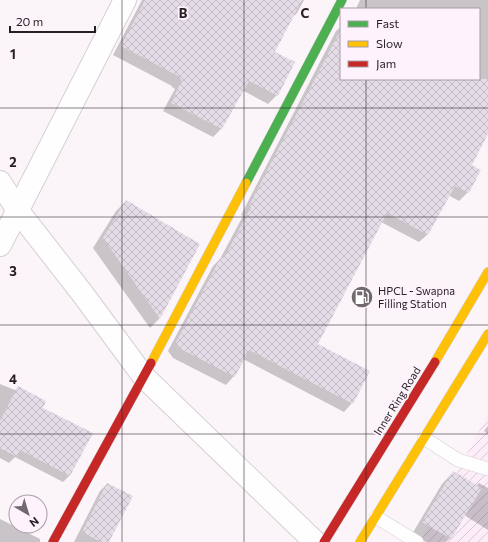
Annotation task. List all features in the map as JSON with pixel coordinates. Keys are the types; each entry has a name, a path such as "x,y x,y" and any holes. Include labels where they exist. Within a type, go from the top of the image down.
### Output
{"street":[{"path":"0,245 125,0"},
{"path":"53,542 144,377 342,0"},
{"path":"0,182 18,211 82,293 144,377 315,542"},
{"name":"Inner Ring Road","path":"324,542 419,390 488,272"},
{"path":"360,542 488,334"}],"lane":[{"path":"424,438 458,460 488,469"},
{"path":"376,517 417,542"}],"shaded area":[{"path":"488,414 488,542 420,542"}],"building":[{"path":"145,0 302,0 275,52 295,62 278,96 249,81 222,129 171,103 182,80 180,77 121,46"},
{"path":"340,31 340,80 488,79 488,134 472,165 481,170 469,193 455,186 428,235 387,213 318,344 370,371 353,404 249,350 235,377 181,349 176,342 221,257 224,258 251,207 249,206"},
{"path":"126,200 200,244 160,319 103,238"},
{"path":"18,386 46,401 43,408 93,433 70,476 20,450 17,457 0,448 0,421"},
{"path":"453,471 482,488 451,539 422,522"},
{"path":"107,483 133,496 109,542 101,542 82,532"}],"traffic: fast":[{"path":"246,183 342,0"}],"traffic: slow":[{"path":"151,363 246,183"},
{"path":"435,362 488,272"},
{"path":"360,542 488,334"}],"traffic: jam":[{"path":"324,542 435,362"},
{"path":"53,542 151,363"}],"place":[{"name":"HPCL - Swapna Filling Station","path":"362,297"}]}
